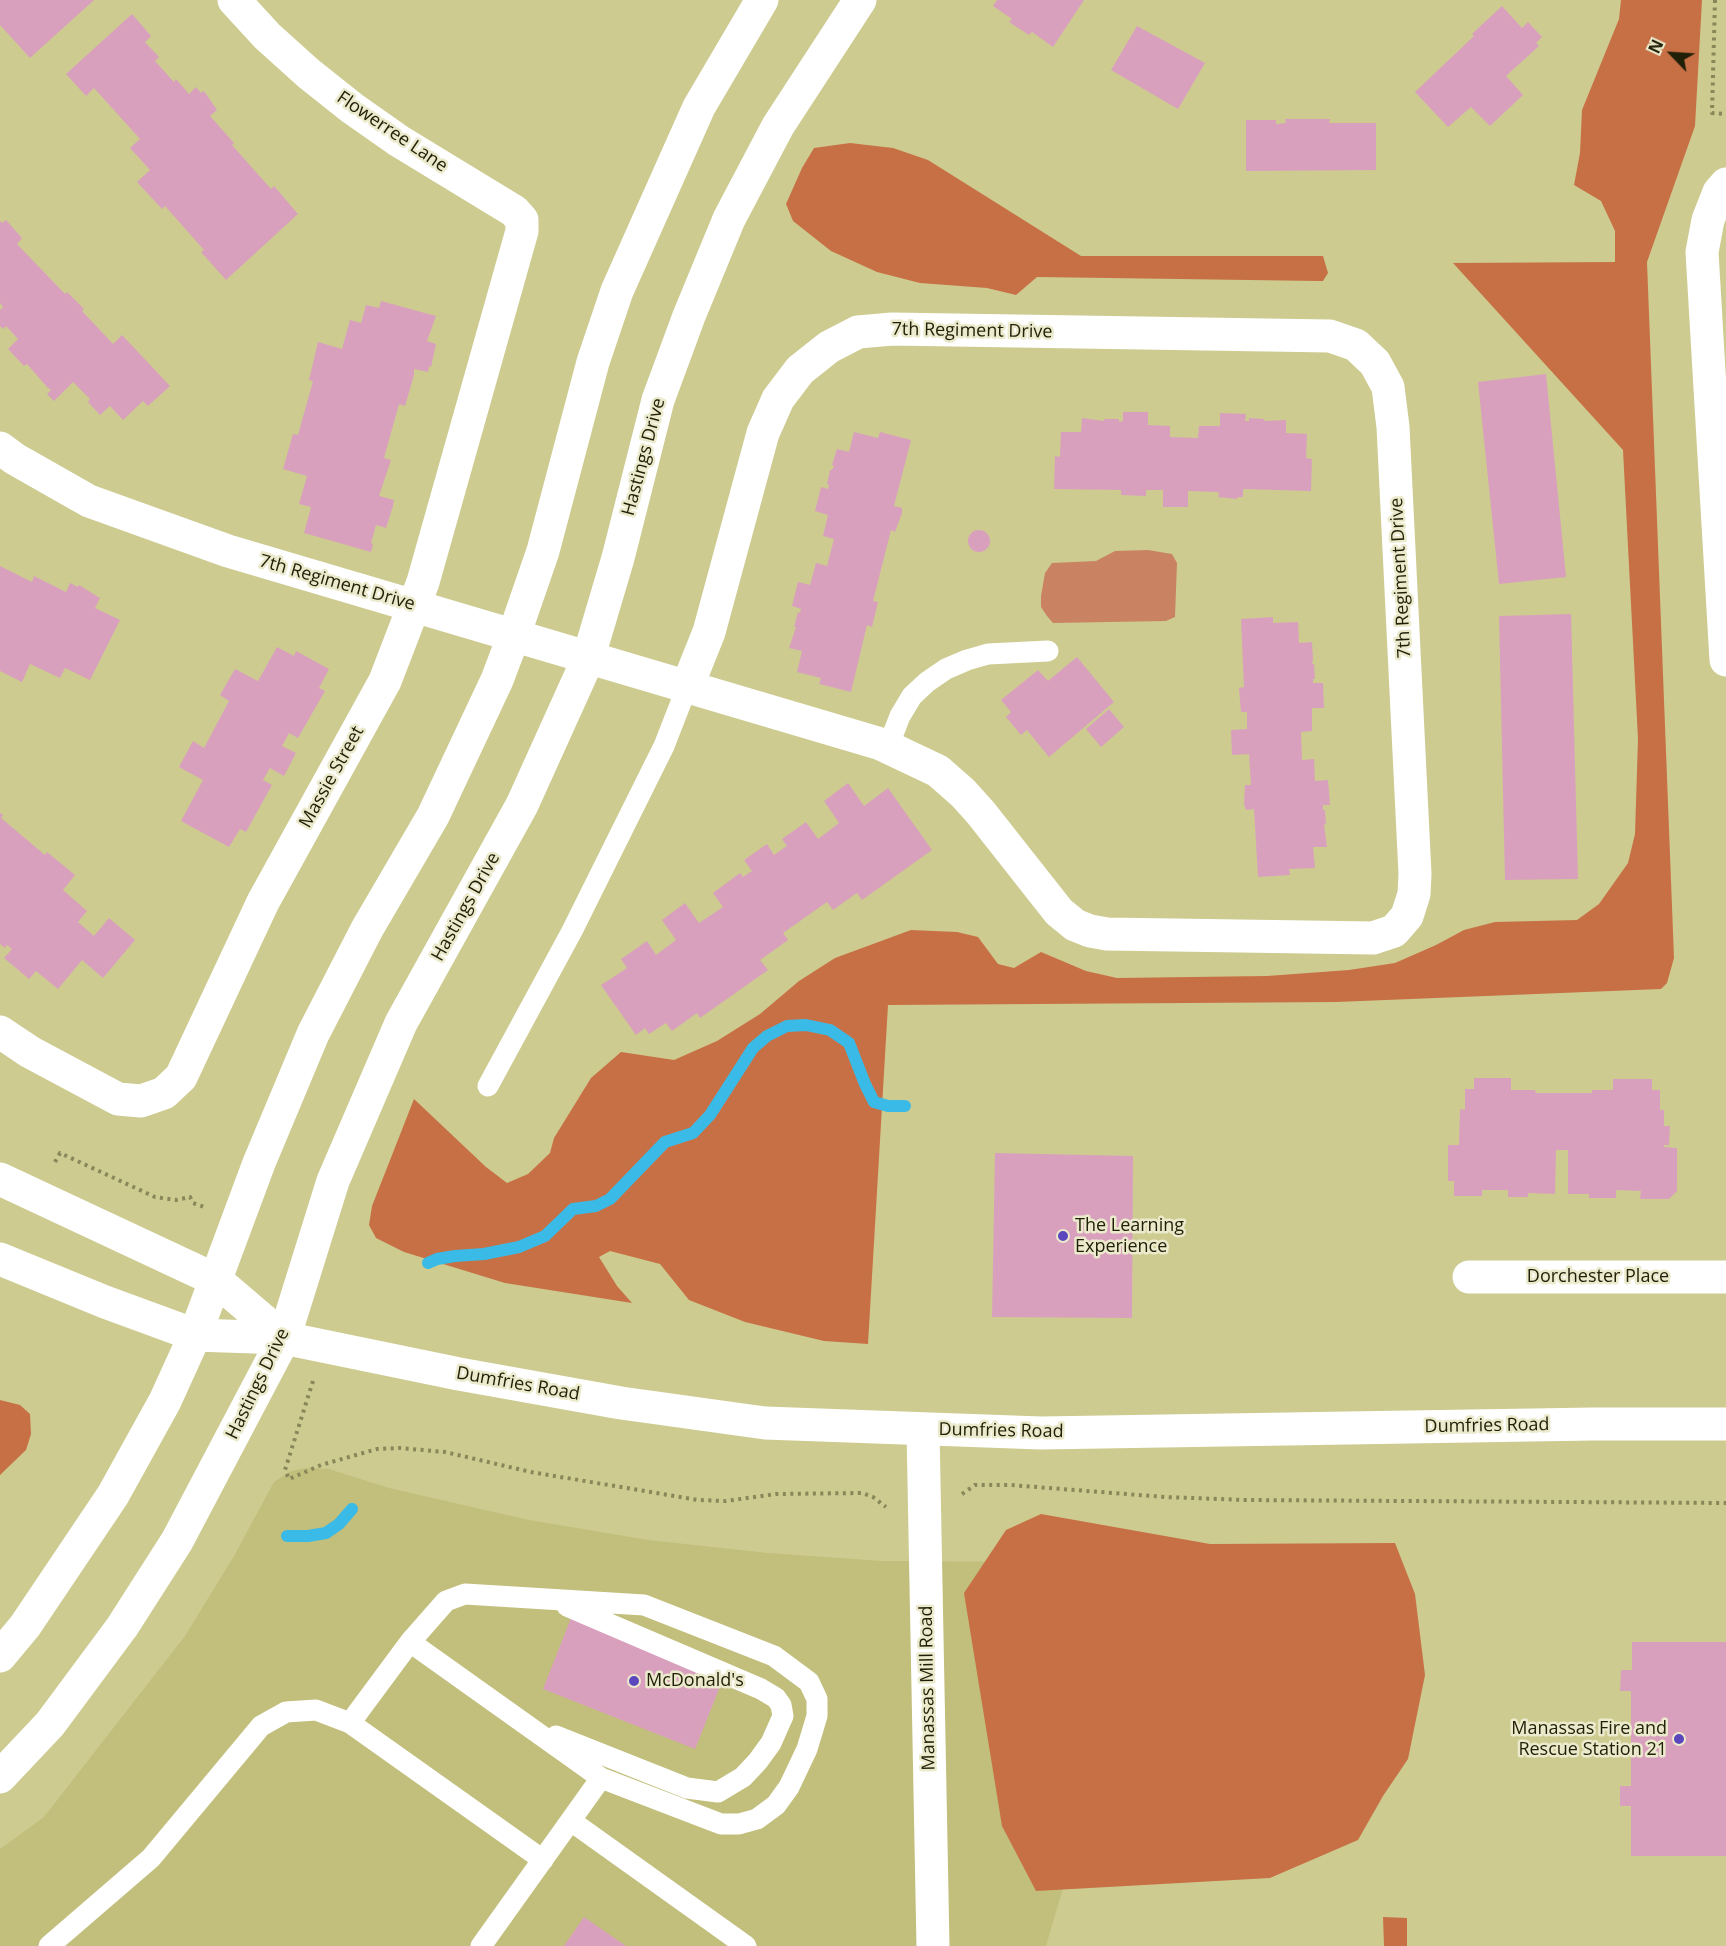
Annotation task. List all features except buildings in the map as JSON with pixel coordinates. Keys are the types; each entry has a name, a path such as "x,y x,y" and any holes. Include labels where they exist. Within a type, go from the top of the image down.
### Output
{"street":[{"name":"Flowerree Lane","path":"234,0 267,36 352,108 399,141 514,211 522,220 522,231 511,268"},
{"path":"0,1656 25,1626 113,1495 162,1408 195,1335 259,1163 313,1034 367,929 433,816 497,680 543,551 593,362 616,291 699,107 762,0"},
{"name":"Hastings Drive","path":"0,1777 50,1724 122,1627 177,1541 284,1338 333,1181 400,1023 522,805 588,658 618,558 658,400 724,230 778,126 860,0"},
{"path":"1726,184 1719,192 1708,220 1702,252 1726,660"},
{"name":"Massie Street","path":"0,1032 30,1052 118,1099 141,1101 164,1093 181,1077 263,902 385,681 423,582 511,268"},
{"name":"7th Regiment Drive","path":"0,448 89,501 228,551 888,747 938,771 963,793 1059,912 1075,925 1090,932 1373,938 1394,930 1407,916 1414,894 1415,874 1393,427 1388,387 1375,363 1356,345 1330,336 892,329 858,332 828,347 800,370 778,399 763,433 709,632 687,687"},
{"name":"Dumfries Road","path":"0,1179 216,1280 284,1338"},
{"name":"Dumfries Road","path":"0,1259 105,1302 195,1335 284,1338 459,1374 754,1422 1041,1433 1593,1424 1726,1425"},
{"name":"Dorchester Place","path":"1469,1277 1726,1277"},
{"name":"Manassas Mill Road","path":"923,1430 933,1946"}],"lane":[{"path":"888,747 900,716 912,696 946,669 988,654 1048,651"},
{"path":"488,1086 572,931 664,746 687,687"},
{"path":"350,1723 410,1642 447,1601 465,1594 644,1605 774,1656 809,1682 817,1699 817,1716 807,1749 789,1786 776,1805 757,1819 739,1824 722,1824 601,1778 410,1642"},
{"path":"522,1722 687,1788 718,1792 743,1777 758,1761 771,1743 783,1716 782,1705 776,1698 761,1689 552,1599"},
{"path":"49,1946 151,1858 261,1726 286,1713 316,1710 350,1723 543,1860"},
{"path":"481,1946 601,1778"},
{"path":"571,1821 746,1946"}],"path":[{"path":"1716,0 1712,113 1726,114"},
{"path":"54,1164 60,1153 155,1197 176,1200 190,1197 193,1203"},
{"path":"285,1470 289,1479 321,1464 377,1449 400,1448 445,1452 531,1472 698,1500 726,1501 776,1494 862,1493 877,1499 885,1508"},
{"path":"958,1502 967,1490 975,1485 1010,1485 1165,1497 1246,1500 1726,1503"}],"shaded area":[{"path":"1621,0 1702,0 1695,126 1647,262 1674,958 1667,983 1661,989 1336,1002 888,1005 868,1344 824,1341 745,1322 689,1300 660,1264 610,1251 599,1257 617,1286 632,1303 505,1283 404,1252 376,1238 369,1225 372,1206 414,1099 486,1167 507,1183 528,1174 550,1153 554,1138 591,1078 621,1052 674,1060 717,1041 760,1014 799,981 835,958 911,930 957,932 978,937 998,964 1014,968 1041,952 1086,971 1117,978 1267,976 1349,970 1395,963 1464,930 1495,922 1577,920 1599,904 1628,863 1635,834 1638,739 1623,450 1453,263 1615,262 1615,231 1601,201 1574,185 1580,153 1582,110 1619,19"},
{"path":"850,143 893,148 928,160 1081,256 1323,256 1328,273 1323,281 1037,277 1016,295 987,288 920,283 877,272 831,251 793,221 786,204 814,148"},
{"path":"1148,550 1172,554 1177,563 1175,617 1166,621 1053,623 1041,607 1045,573 1052,563 1096,561 1115,551"},
{"path":"0,1400 20,1405 30,1414 31,1434 26,1450 0,1475"},
{"path":"306,1468 329,1469 389,1488 529,1520 648,1540 768,1553 882,1561 1063,1562 1070,1864 1046,1946 0,1946 0,1849 44,1817 185,1636 234,1556 274,1482 291,1471"},
{"path":"1041,1514 1210,1544 1395,1543 1415,1594 1425,1675 1408,1759 1383,1796 1358,1840 1270,1878 1036,1891 1002,1826 964,1593 1006,1530"},
{"path":"1383,1917 1407,1918 1407,1946 1384,1946"}],"waterway":[{"path":"428,1263 437,1259 484,1254 519,1247 545,1236 573,1209 596,1206 610,1199 665,1142 693,1133 710,1115 753,1048 767,1036 787,1026 806,1025 830,1030 849,1043 874,1102 888,1106 905,1106"},
{"path":"287,1536 326,1533 339,1524 352,1509"}],"place":[{"name":"The Learning Experience","path":"1063,1236"},
{"name":"McDonald's","path":"634,1681"},
{"name":"Manassas Fire and Rescue Station 21","path":"1679,1739"}]}
